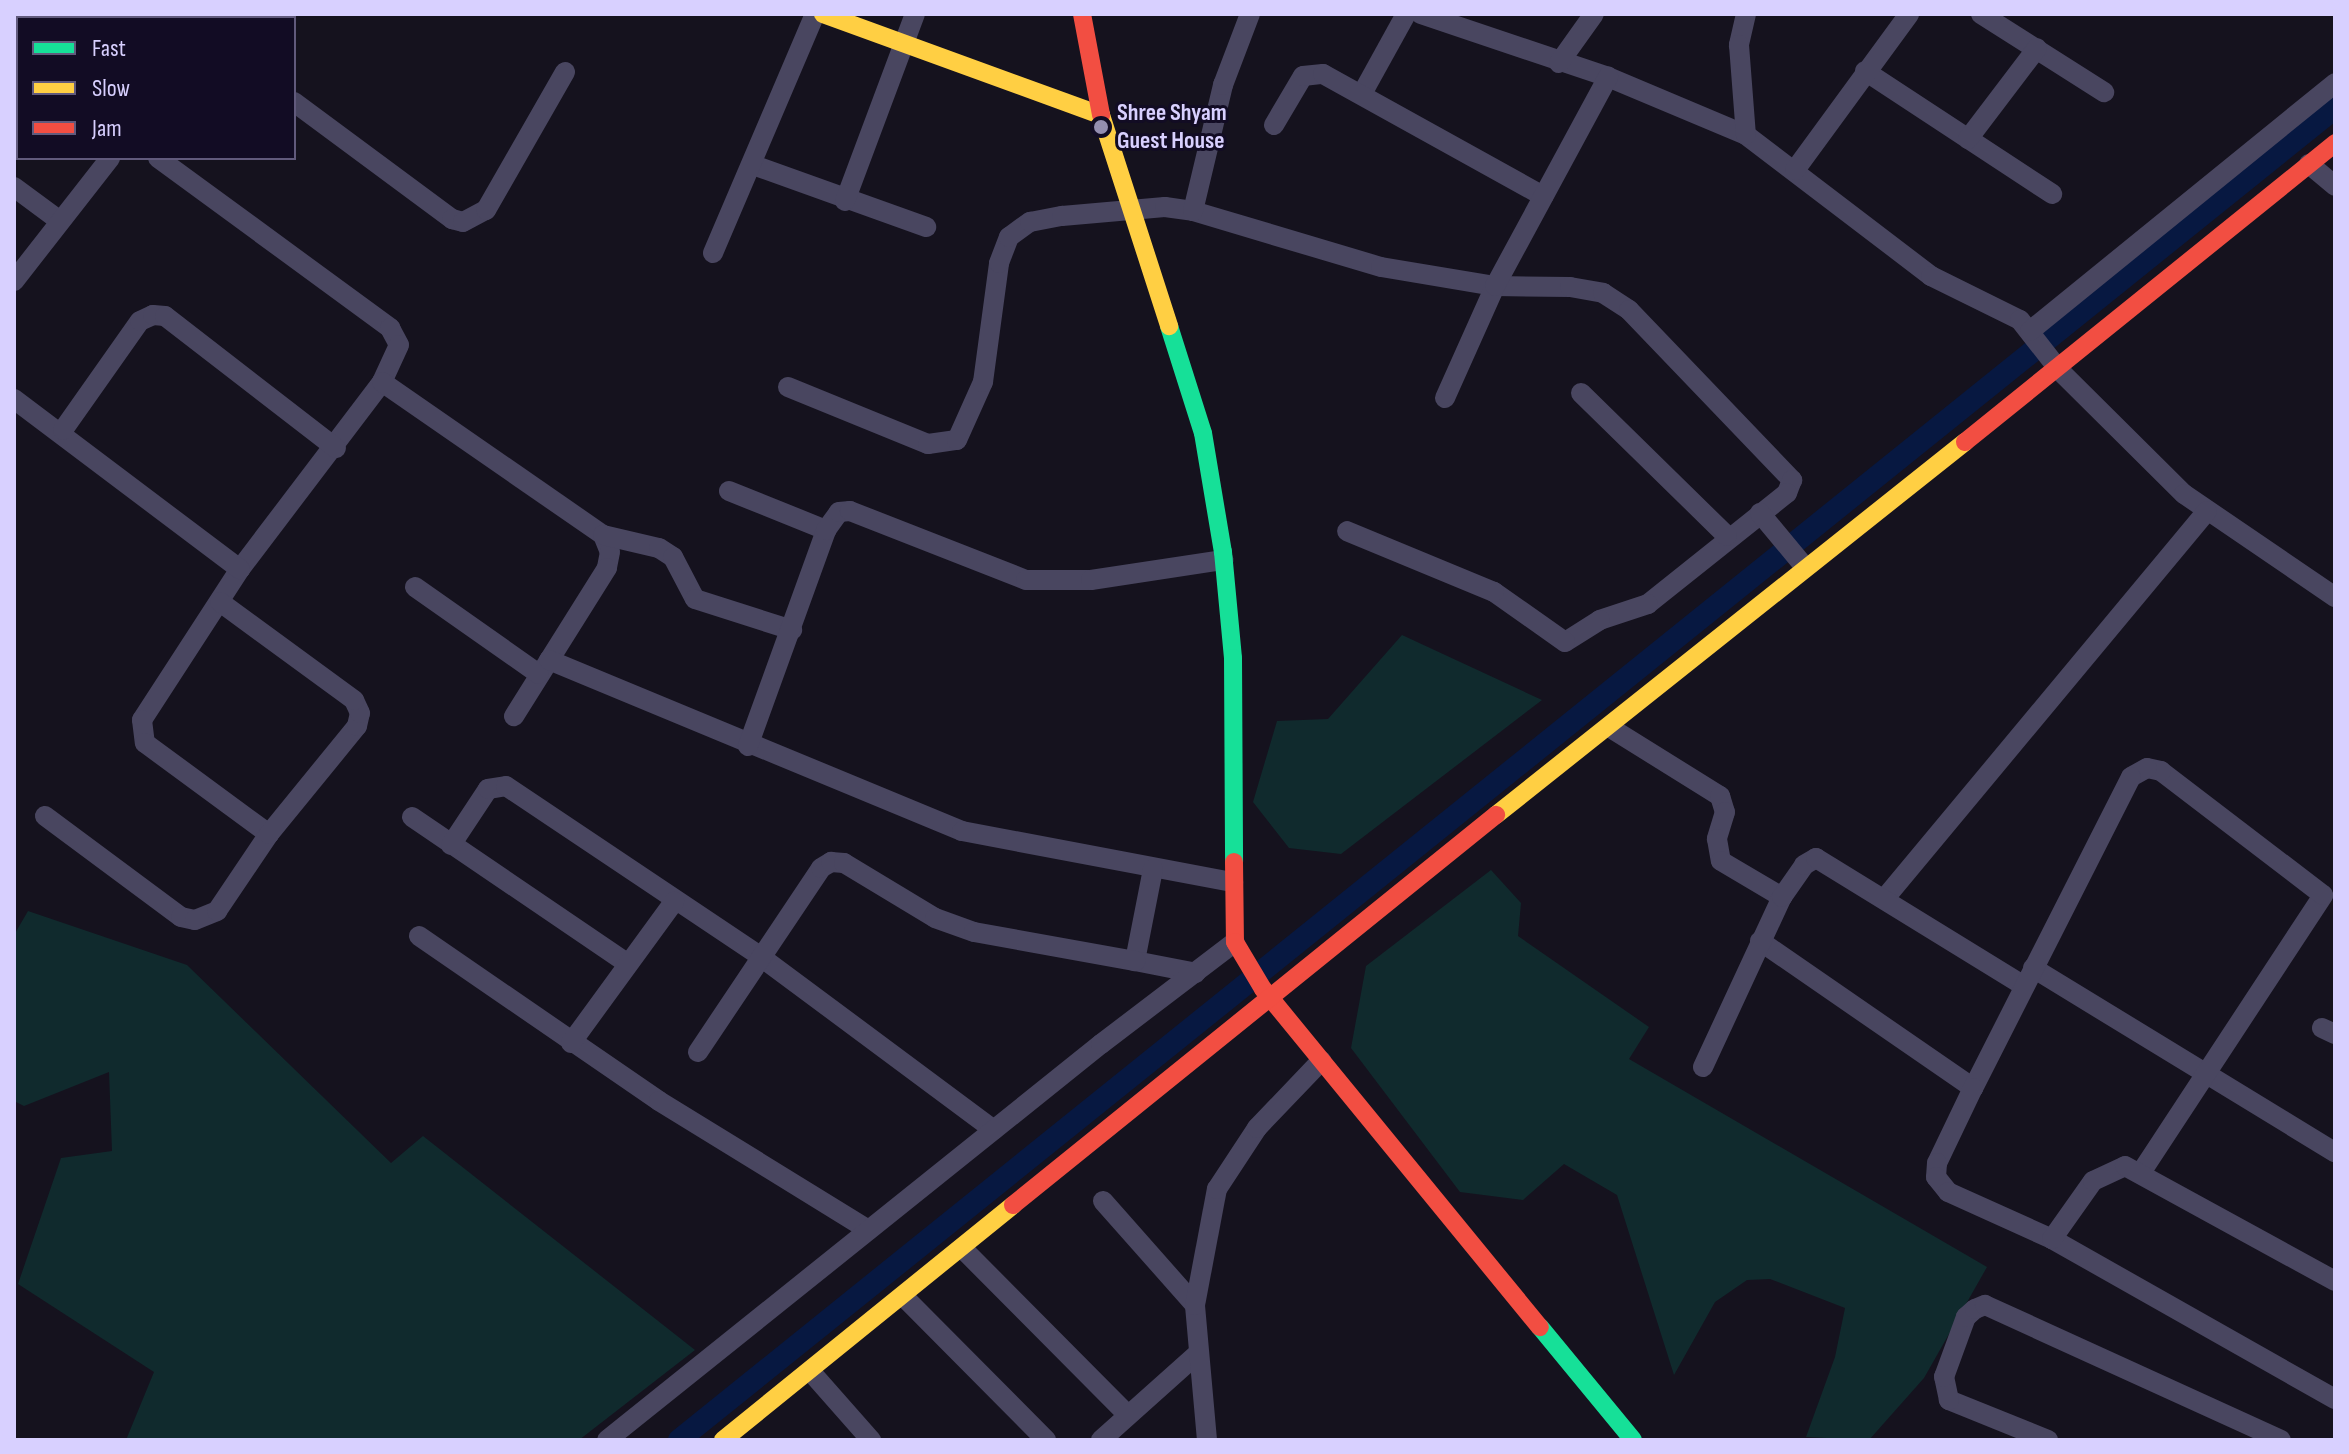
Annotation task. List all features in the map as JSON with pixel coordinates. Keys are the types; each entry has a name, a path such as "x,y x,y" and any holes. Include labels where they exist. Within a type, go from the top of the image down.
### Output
{"street":[{"path":"713,253 815,14"},
{"path":"823,14 1101,115"},
{"path":"845,201 915,14"},
{"path":"1082,14 1101,115 1203,433 1224,560 1233,658 1233,882 1235,942 1243,963 1633,1440"},
{"path":"1193,211 1223,85 1250,14"},
{"path":"1363,92 1406,14"},
{"path":"1421,14 1608,77 1746,135 1931,276 2011,313 2030,331 2056,366 2161,472 2207,511 2335,597"},
{"path":"1559,63 1594,14"},
{"path":"1746,14 1739,45 1746,135"},
{"path":"1795,170 1909,14"},
{"path":"1981,14 2104,92"},
{"path":"1968,139 2037,48"},
{"path":"1865,71 2052,194"},
{"path":"296,103 452,219 463,222 477,220 486,210 565,72"},
{"path":"1274,125 1303,76 1313,72 1363,92 1543,196"},
{"path":"1445,398 1495,286 1608,77"},
{"path":"2030,331 2335,83"},
{"path":"723,1440 904,1297 1266,994 1609,727 1799,560 2056,366 2335,143"},
{"path":"14,281 108,160"},
{"path":"161,160 390,328 399,345 382,382 336,448 240,569 142,720 140,732 145,743 269,834"},
{"path":"2309,164 2335,186"},
{"path":"753,165 845,201 926,227"},
{"path":"14,187 60,221"},
{"path":"788,387 928,444 957,440 983,382 999,263 1009,237 1030,222 1132,209 1193,211 1354,260 1495,286 1570,287 1603,293 1629,310 1789,473 1791,487 1727,536 1648,604 1600,620 1565,642 1494,592 1347,531"},
{"path":"63,430 140,321 153,315 165,316 336,448"},
{"path":"382,382 603,535 659,548 673,557 695,599 792,630"},
{"path":"1581,393 1727,536"},
{"path":"14,399 63,430 240,569"},
{"path":"729,491 826,530"},
{"path":"748,746 826,530 839,512 850,511 994,571 1058,583 1224,560"},
{"path":"1885,898 2207,511"},
{"path":"1760,513 1799,560"},
{"path":"514,716 607,568 610,552 603,535"},
{"path":"415,587 544,667 962,831 1233,882"},
{"path":"45,816 181,917 195,920 217,911 269,834 357,726 360,713 354,700 220,602"},
{"path":"1609,727 1720,796 1725,812 1717,839 1721,861 1782,897"},
{"path":"2142,1171 2204,1071 2329,900 2161,771 2138,770 2028,977 1937,1163 1940,1186 2052,1239 2335,1399"},
{"path":"451,845 488,789 506,786 674,902 761,957 994,1130"},
{"path":"412,817 628,964"},
{"path":"1703,1067 1782,897 1804,865 1816,858 2204,1071 2335,1152"},
{"path":"698,1052 821,868 831,862 844,863 935,918 974,932 1196,973"},
{"path":"1135,961 1153,869"},
{"path":"571,1043 674,902"},
{"path":"419,936 571,1043 869,1230"},
{"path":"1760,941 1973,1088"},
{"path":"607,1440 994,1130 1235,942"},
{"path":"1207,1440 1196,1355 1195,1305 1217,1189 1234,1156 1321,1061"},
{"path":"2052,1239 2106,1171 2125,1166 2142,1171 2335,1281"},
{"path":"1103,1201 1195,1305"},
{"path":"962,1248 1127,1414"},
{"path":"904,1297 1046,1440"},
{"path":"2048,1440 1949,1400 1944,1377 1966,1317 1975,1309 1985,1305 2281,1440"},
{"path":"1101,1440 1196,1355"},
{"path":"811,1372 871,1440"}],"green space":[{"path":"1402,635 1542,700 1341,854 1289,848 1253,802 1277,721 1328,719"},
{"path":"1491,870 1521,903 1518,936 1649,1027 1629,1059 1987,1267 1924,1378 1869,1440 1806,1437 1835,1357 1845,1308 1770,1279 1747,1280 1715,1302 1674,1375 1617,1195 1564,1164 1523,1200 1460,1192 1351,1048 1366,966"},
{"path":"28,911 187,965 391,1163 423,1136 695,1350 579,1440 126,1440 154,1372 18,1284 61,1158 112,1151 109,1072 24,1106 14,1101 14,935"}],"waterway":[{"path":"679,1440 2335,108"}],"traffic: fast":[{"path":"1169,326 1203,433 1223,552 1233,658 1234,862"},
{"path":"1540,1327 1633,1440"}],"traffic: slow":[{"path":"823,14 1101,115 1169,326"},
{"path":"1496,815 1965,442"},
{"path":"723,1440 1013,1205"}],"traffic: jam":[{"path":"1082,14 1101,115"},
{"path":"1965,442 2335,143"},
{"path":"1013,1205 1496,815"},
{"path":"1234,862 1235,942 1263,989 1540,1327"}],"place":[{"name":"Shree Shyam Guest House","path":"1101,127"}]}
